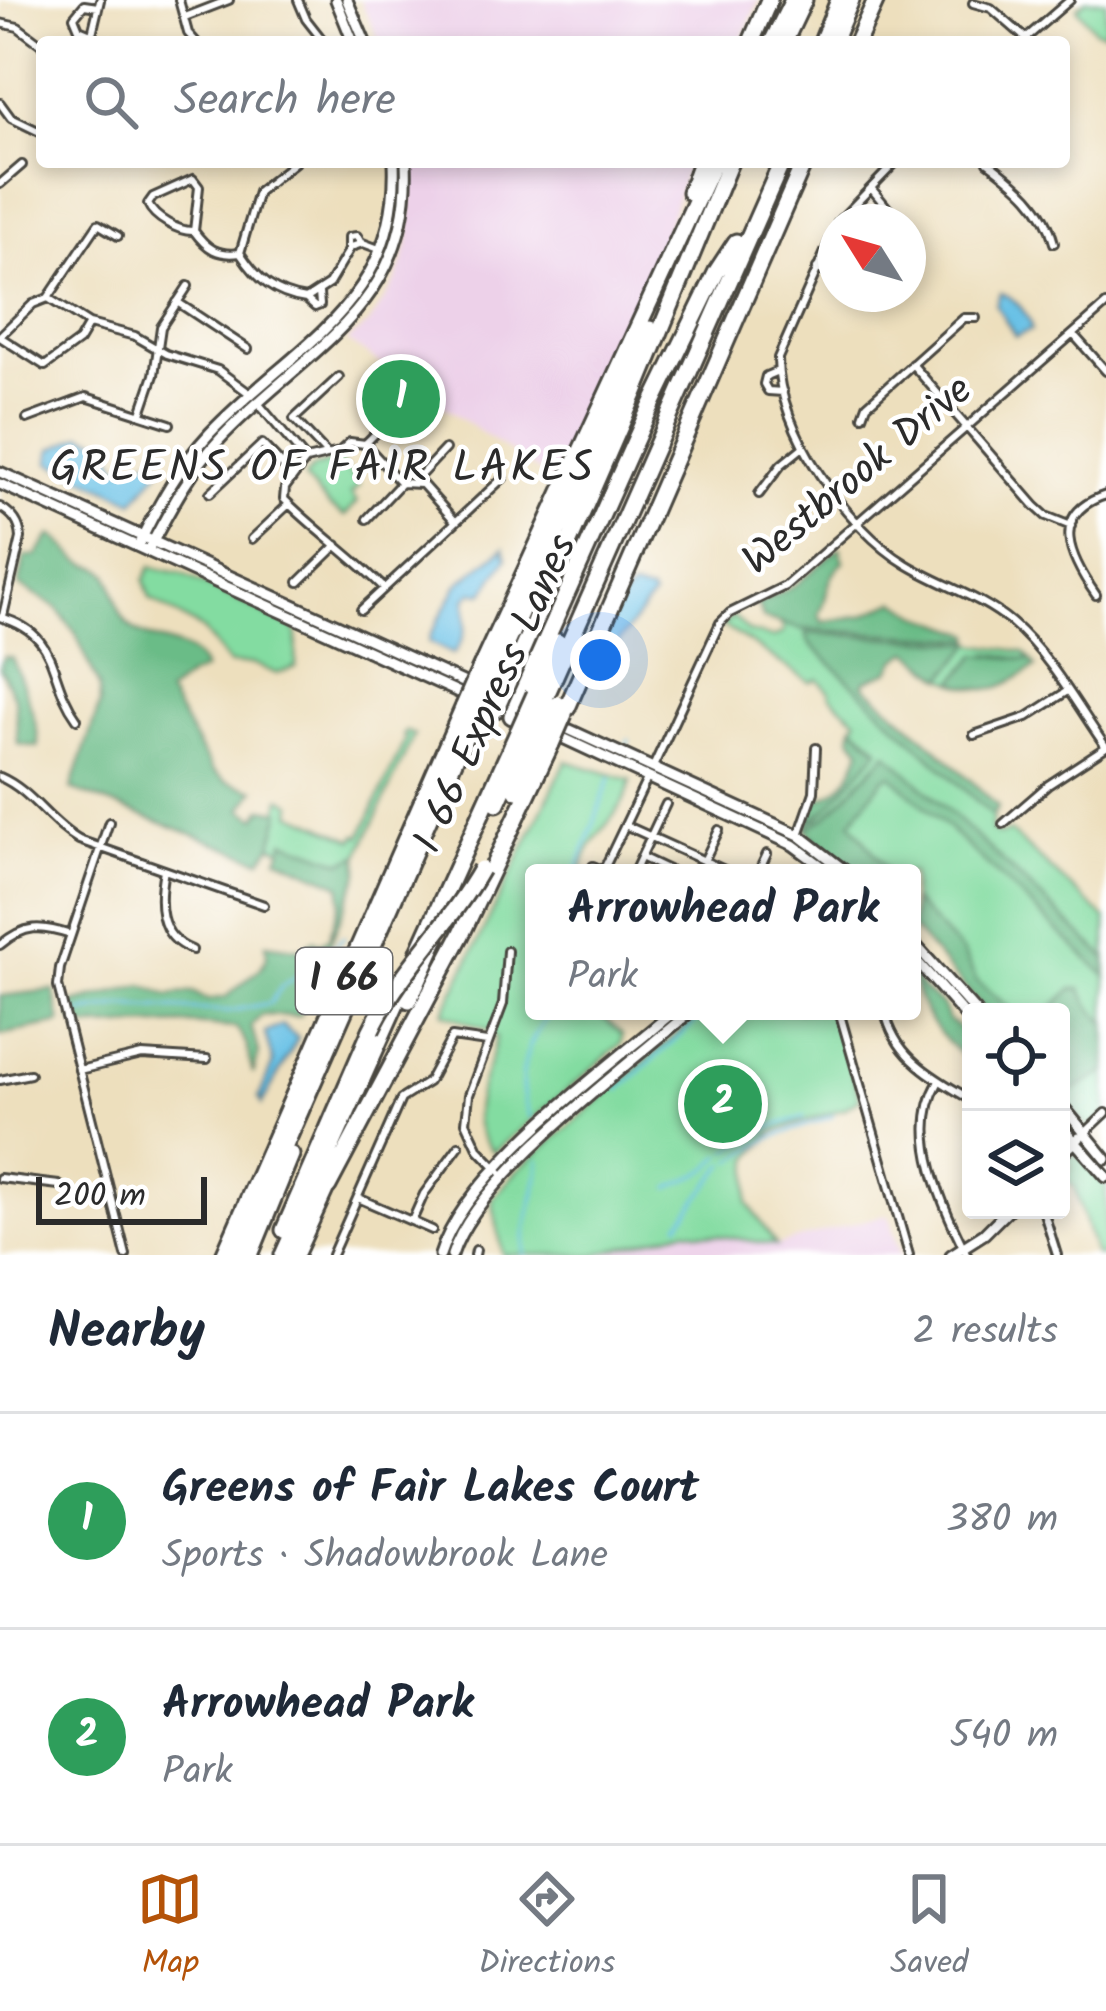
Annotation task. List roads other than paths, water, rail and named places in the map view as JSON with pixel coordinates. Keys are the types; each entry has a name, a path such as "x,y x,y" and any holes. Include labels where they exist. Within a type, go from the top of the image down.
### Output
{"highway":[{"path":"754,36 769,0"},
{"path":"775,36 793,0"},
{"path":"787,36 805,0"},
{"path":"824,36 839,0"},
{"path":"836,36 851,0"},
{"path":"861,36 880,0"},
{"path":"631,346 645,296 698,168"},
{"path":"483,679 711,168"},
{"name":"I 66 Express Lanes","path":"237,1255 483,679 725,168"},
{"path":"316,1210 460,935 521,722 635,392 726,168"},
{"name":"I 66 Express Lanes","path":"551,701 768,168"},
{"name":"I 66","path":"296,1255 521,722 551,701 779,168"},
{"path":"521,722 551,701 627,567 801,168"},
{"path":"273,1255 385,1003 481,869 521,722 644,423 717,271 736,242"},
{"name":"I 66","path":"224,1255 470,709"},
{"name":"I 66 Express Lanes","path":"283,1255 521,722"},
{"path":"250,1255 347,1006"}],"main road":[{"path":"336,0 351,36"},
{"path":"347,0 362,36"},
{"path":"145,544 205,456 360,292 382,250 395,192 394,168"},
{"path":"254,399 356,316 393,255 406,198 406,168"},
{"path":"0,472 521,722 799,835 836,864"},
{"path":"0,484 145,544"},
{"path":"650,773 793,845 819,864"},
{"path":"921,951 968,1003"},
{"path":"921,966 962,1012"},
{"path":"440,1255 467,1201 667,1020"},
{"path":"1067,1111 1106,1159"},
{"path":"1070,1147 1086,1132"},
{"path":"1070,1136 1106,1177"},
{"path":"452,1255 500,1172"},
{"path":"951,1255 965,1252 999,1219"}],"street":[{"path":"179,0 191,36"},
{"path":"184,17 229,0"},
{"path":"298,0 319,36"},
{"path":"1032,36 1070,0"},
{"path":"973,3 991,8 1023,36"},
{"path":"88,36 74,17 84,5 99,4 91,36"},
{"path":"0,22 18,27 36,40"},
{"path":"0,103 11,118 36,130"},
{"path":"0,184 22,165"},
{"path":"240,254 258,192 288,168"},
{"path":"855,204 890,168"},
{"path":"997,168 1032,200 1050,225 1054,243"},
{"path":"194,231 184,232 151,212 148,204 153,197 193,179 200,187 194,231 221,255 240,254"},
{"path":"870,187 884,204"},
{"path":"88,324 80,341 45,366 0,336 33,304 48,298 98,224 118,236"},
{"path":"240,254 262,283 287,296 306,299 320,293 350,249 361,243 393,255"},
{"path":"817,268 780,349 778,371 814,470 900,561 1007,619 1032,643 1106,747 1048,785 1004,824"},
{"path":"141,413 160,327 188,286"},
{"path":"48,298 88,324 135,336 177,359 218,370 254,399 306,460"},
{"path":"177,302 248,349"},
{"name":"Westbrook Drive","path":"609,864 720,622 777,592 1106,305"},
{"path":"863,416 867,405 964,318 976,318"},
{"path":"1073,334 1106,371"},
{"path":"912,364 1035,506 1071,526"},
{"path":"778,371 766,376 764,384 768,392 783,392"},
{"path":"326,454 294,419 339,377"},
{"path":"27,419 86,397 170,424"},
{"path":"365,444 396,412"},
{"path":"384,588 282,496 306,460 339,452 350,442 365,444 401,483"},
{"path":"210,494 262,444 293,476"},
{"path":"413,482 446,448"},
{"path":"759,494 781,465 803,448"},
{"path":"361,610 503,478"},
{"path":"367,520 401,483 413,482 422,484 456,521"},
{"path":"1096,595 1069,550 1071,526 1086,505 1106,495"},
{"path":"252,539 289,504"},
{"path":"0,507 10,512 21,538 1,616 32,631 46,645 59,689 77,719"},
{"path":"299,581 337,545"},
{"path":"974,735 1027,717 1066,692"},
{"path":"799,835 814,792 816,748"},
{"path":"0,777 21,788 56,826 100,848 264,905"},
{"path":"637,864 666,804"},
{"path":"109,822 58,986 126,1255"},
{"path":"626,825 710,864"},
{"path":"704,861 719,830"},
{"path":"762,864 767,854"},
{"path":"641,856 657,864"},
{"path":"164,870 160,897 165,928 173,941 192,950"},
{"path":"0,945 28,927 71,935"},
{"path":"500,1172 470,1137 466,1122 469,1095 503,1004 507,952"},
{"path":"842,1020 909,1255"},
{"path":"888,1020 903,1051 938,1083 962,1095"},
{"path":"332,1255 401,1099 428,1082 447,1041 459,1036 487,1042"},
{"path":"79,1070 142,1055 207,1059"},
{"path":"0,1080 30,1074"},
{"path":"938,1083 927,1107 925,1139 965,1252"},
{"path":"1086,1132 1106,1113"},
{"path":"412,1221 441,1167 459,1146"},
{"path":"0,1178 59,1185"},
{"path":"357,1197 432,1230"},
{"path":"1046,1219 1057,1255"}],"water":[{"path":"1000,293 1020,307 1031,330 1015,336 996,305"},
{"path":"83,435 108,443 123,468 153,458 161,468 134,501 49,462 52,449"},
{"path":"504,548 507,558 484,593 473,592 466,599 466,628 453,654 429,642 458,584"},
{"path":"632,589 653,597 612,650 603,652 612,617"},
{"path":"282,1025 298,1038 262,1104 259,1098 273,1063 265,1033"}],"waterway":[{"path":"627,745 629,740"},
{"path":"579,864 610,778"},
{"path":"73,1014 122,1006 230,1011 270,1003 283,985 344,937"},
{"path":"530,1117 523,1089 525,1061 547,1020"},
{"path":"619,1090 693,1024"},
{"path":"732,1161 770,1138 833,1116"},
{"path":"728,1151 770,1127 804,1117"},
{"path":"670,1188 707,1170 722,1155"},
{"path":"525,1255 539,1160"},
{"path":"679,1224 725,1164"}],"place":[{"name":"Greens of Fair Lakes Court","path":"401,399"},
{"name":"Arrowhead Park","path":"723,1104"}],"district":[{"name":"GREENS OF FAIR LAKES","path":"323,469"}]}
